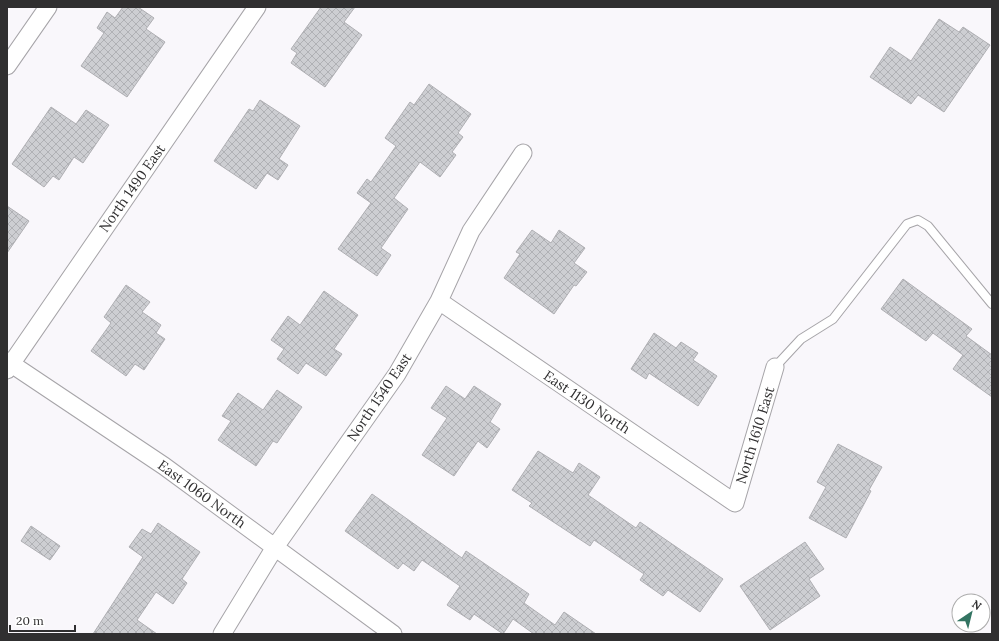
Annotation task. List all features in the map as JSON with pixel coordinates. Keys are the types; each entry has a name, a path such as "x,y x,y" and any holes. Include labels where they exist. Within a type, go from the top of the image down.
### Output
{"street":[{"path":"7,66 48,7"},
{"name":"North 1490 East","path":"8,365 257,7"},
{"name":"North 1540 East","path":"222,634 274,548 397,374 439,301 471,231 523,153"},
{"name":"East 1130 North","path":"439,301 735,503"},
{"name":"East 1060 North","path":"8,365 164,466 393,634"},
{"name":"North 1610 East","path":"735,503 775,367"}],"lane":[{"path":"775,367 801,339 832,319 906,224 918,220 928,226 992,304"}],"building":[{"path":"123,7 138,7 154,18 146,29 165,42 127,97 81,66 104,33 97,28 107,12 115,18"},
{"path":"321,7 355,7 344,22 362,35 325,87 291,63 297,53 291,49"},
{"path":"939,19 959,32 963,27 990,45 944,112 918,95 911,104 870,77 890,47 911,61"},
{"path":"429,84 471,114 458,133 463,137 452,152 456,155 440,177 420,162 394,198 408,209 381,248 391,255 377,276 338,249 371,203 357,193 367,179 371,182 396,146 385,138 410,102 414,105"},
{"path":"260,100 300,126 279,159 288,165 278,180 267,173 256,189 214,161 249,109 253,111"},
{"path":"51,107 76,124 86,110 109,125 83,163 74,157 59,180 53,176 44,187 12,164"},
{"path":"7,206 29,221 7,253"},
{"path":"532,230 551,243 559,230 585,248 574,263 587,272 576,286 574,285 554,314 504,278 520,254 516,252"},
{"path":"903,279 972,329 966,336 992,355 992,397 953,369 963,355 933,333 926,341 881,309"},
{"path":"126,285 150,302 142,312 161,325 156,333 165,339 144,370 135,364 126,376 91,351 111,323 104,317"},
{"path":"324,291 358,315 334,349 342,354 326,376 306,363 298,374 277,359 284,349 271,340 288,316 300,325"},
{"path":"654,333 676,348 681,342 698,353 693,360 717,376 698,406 649,373 646,379 631,369"},
{"path":"446,386 465,399 474,386 501,404 490,422 500,429 487,448 478,441 454,476 422,455 447,418 431,408"},
{"path":"277,390 302,407 277,443 273,441 256,466 218,440 231,421 222,416 238,393 263,410"},
{"path":"838,444 882,467 846,538 809,518 826,487 817,482"},
{"path":"538,451 573,473 579,463 600,477 588,495 636,528 640,522 723,579 700,612 668,590 663,596 640,580 644,574 594,540 590,546 529,506 532,503 512,490"},
{"path":"372,494 462,558 466,551 529,594 524,603 555,625 564,612 596,634 534,634 513,619 503,634 474,614 470,620 447,605 460,586 422,560 414,571 403,563 398,569 345,531"},
{"path":"158,523 200,552 182,579 187,583 173,604 156,592 137,620 157,634 93,634 143,557 129,547 142,529 151,534"},
{"path":"31,526 60,546 50,560 21,541"},
{"path":"805,542 824,569 809,579 820,596 770,630 740,586"}]}
